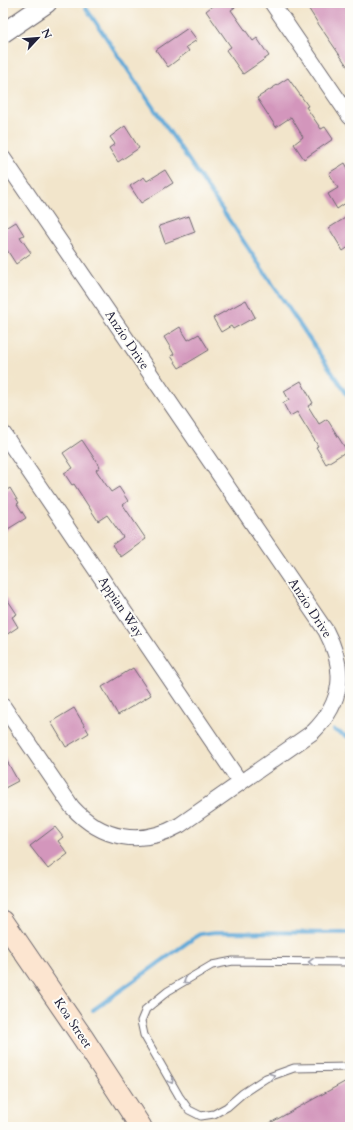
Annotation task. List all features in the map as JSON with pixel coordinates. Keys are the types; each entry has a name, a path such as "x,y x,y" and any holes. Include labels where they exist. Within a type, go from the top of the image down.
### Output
{"main road":[{"name":"Koa Street","path":"3,921 83,1038 140,1127"}],"street":[{"path":"3,33 47,3"},
{"path":"272,3 350,117"},
{"name":"Anzio Drive","path":"3,158 326,631 336,650 340,675 339,686 335,699 326,717 313,732 171,830 152,836 135,838 126,838 109,834 89,823 72,807 3,706"},
{"name":"Appian Way","path":"3,432 240,782"}],"lane":[{"path":"350,962 233,961 212,965 168,991 146,1009 141,1021 144,1036 179,1096 189,1110 201,1116 214,1114 227,1107 266,1078 294,1068 350,1067"}],"building":[{"path":"216,3 241,3 231,10 253,41 257,38 269,56 243,74 226,50 231,47 206,11"},
{"path":"305,3 350,3 350,70 319,25"},
{"path":"188,28 197,40 186,47 189,51 168,67 156,50"},
{"path":"288,78 308,106 306,107 321,129 325,127 333,139 304,159 294,144 303,137 291,117 276,127 257,98"},
{"path":"125,126 139,148 118,162 109,148 115,144 110,137"},
{"path":"345,163 350,172 350,200 337,209 328,194 338,188 329,173"},
{"path":"165,170 173,183 141,203 130,186 144,177 147,181"},
{"path":"350,215 350,246 343,251 329,228"},
{"path":"189,216 195,232 165,243 159,226"},
{"path":"16,222 24,235 20,237 31,253 16,264 7,250 3,253 3,230"},
{"path":"246,300 255,317 233,329 231,326 221,332 213,318"},
{"path":"180,327 188,340 199,334 209,350 179,368 171,356 174,354 164,337"},
{"path":"301,381 313,403 308,406 319,424 327,419 347,451 326,464 316,447 318,446 297,412 290,416 283,403 289,400 284,391"},
{"path":"82,440 100,467 96,470 111,492 119,487 128,501 123,505 146,539 121,557 112,545 123,537 107,515 98,521 74,484 72,485 64,473 73,468 63,453"},
{"path":"10,488 19,503 17,504 26,518 3,532 3,493"},
{"path":"3,593 17,614 12,617 18,627 3,637"},
{"path":"133,668 151,695 118,715 102,687"},
{"path":"74,708 89,733 66,747 51,722"},
{"path":"3,754 18,781 3,789"},
{"path":"55,827 63,837 58,841 68,854 48,869 30,846"},
{"path":"350,1079 350,1127 263,1127"}],"waterway":[{"path":"86,8 350,399"},
{"path":"334,730 350,738"},
{"path":"93,1010 201,934 216,932 350,933"}]}
